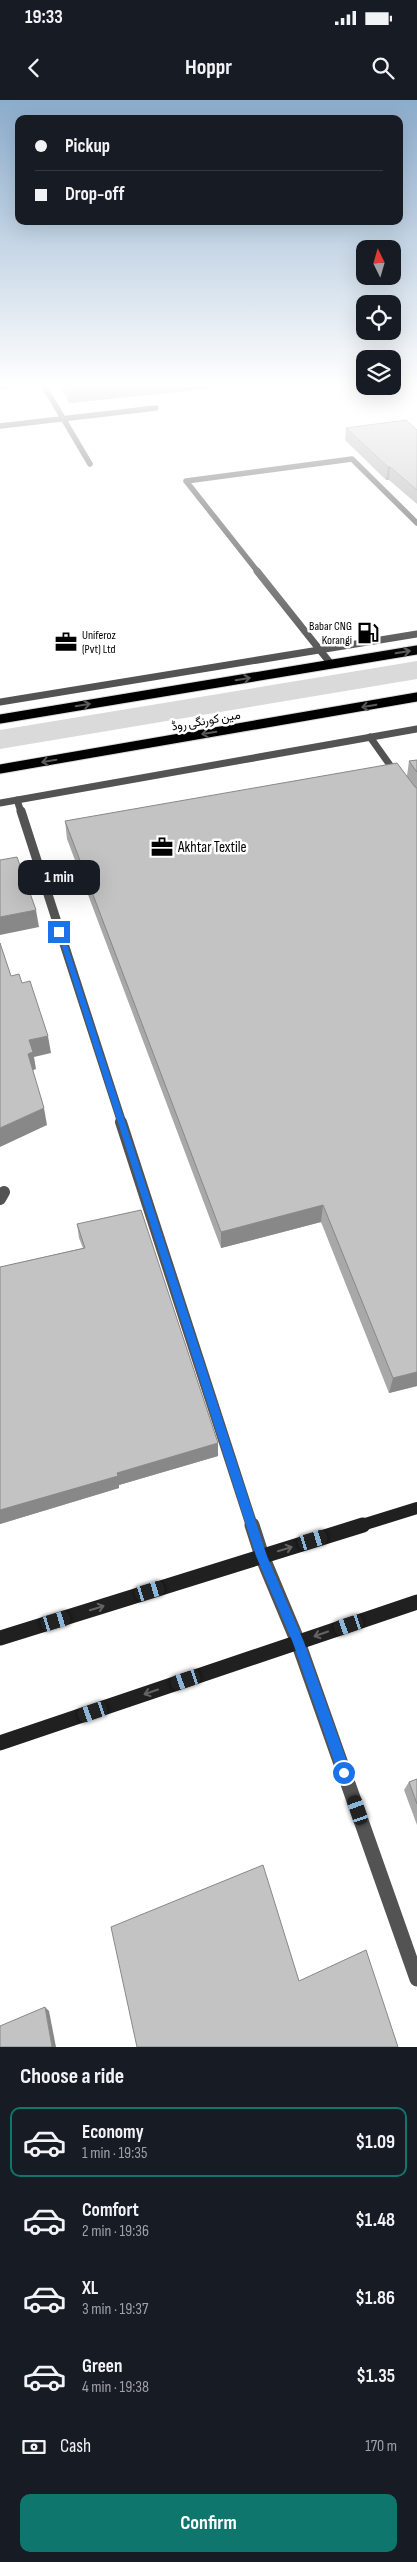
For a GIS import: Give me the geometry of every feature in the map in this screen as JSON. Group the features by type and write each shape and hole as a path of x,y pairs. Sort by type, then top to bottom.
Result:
{"main road":[{"path":"0,718 417,650"},
{"name":"مین کورنگی روڈ","path":"0,769 417,697"}],"street":[{"path":"212,477 186,480 331,664"},
{"path":"369,477 417,523"},
{"path":"0,702 417,634"},
{"path":"0,803 417,729"},
{"path":"370,737 405,785"},
{"path":"16,800 262,1556 298,1642 417,1979"},
{"path":"0,1638 417,1508"},
{"path":"0,1743 417,1602"}],"shaded area":[{"path":"417,661 417,679 0,749 0,730"}],"building":[{"path":"402,477 417,477 417,490"},
{"path":"417,760 417,772 409,761"},
{"path":"397,763 417,788 417,1372 393,1378 323,1205 221,1232 65,821"},
{"path":"17,857 36,910 0,917 0,860"},
{"path":"0,943 11,976 19,974 22,983 30,981 48,1036 29,1040 33,1052 28,1054 44,1108 0,1128"},
{"path":"141,1210 218,1443 117,1473 118,1476 0,1510 0,1267 85,1248 77,1224"},
{"path":"417,1779 417,1804 409,1782"},
{"path":"263,1865 299,1981 366,1950 398,2047 137,2047 111,1927"},
{"path":"45,2007 52,2047 0,2047 0,2026"}],"place":[{"name":"Babar CNG Korangi","path":"368,633"},
{"name":"Uniferoz (Pvt) Ltd","path":"66,642"},
{"name":"Akhtar Textile","path":"162,847"}],"route":[{"path":"59,932 262,1556 298,1642 344,1773"}]}
